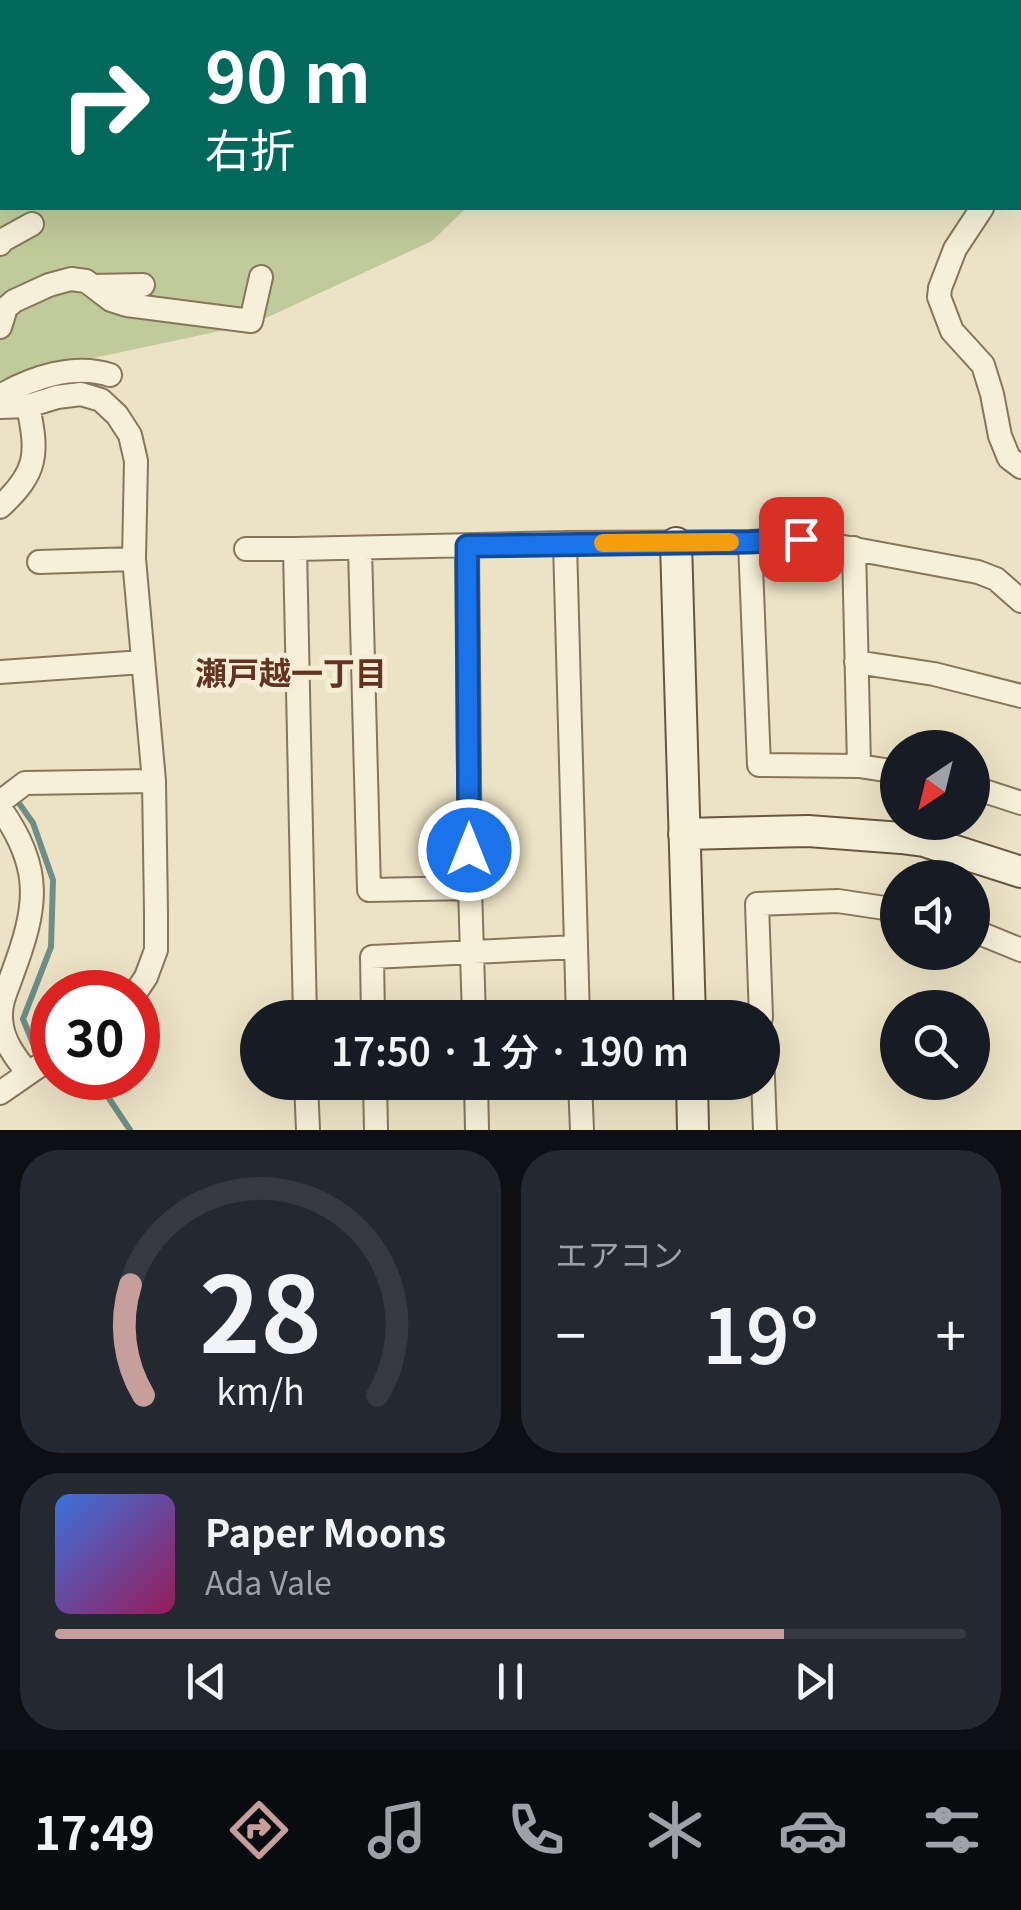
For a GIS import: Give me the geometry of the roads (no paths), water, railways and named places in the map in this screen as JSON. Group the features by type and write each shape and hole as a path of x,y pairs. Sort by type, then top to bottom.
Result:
{"street":[{"path":"981,210 955,250 939,297 952,332 983,365 1000,436 1009,458 1021,467"},
{"path":"0,244 32,224"},
{"path":"0,327 6,308 14,300 71,279 86,281 111,300 127,305 250,321 260,276"},
{"path":"93,286 143,285"},
{"path":"0,396 39,378 68,372 93,369 110,374"},
{"path":"0,408 81,394 101,400 130,435 136,461 134,558 154,781 156,950 149,970"},
{"path":"0,507 19,490 32,464 35,439 28,406"},
{"path":"246,549 801,539 978,572 996,578 1021,601"},
{"path":"750,542 759,765 880,769"},
{"path":"565,543 577,1000"},
{"path":"676,543 689,1000"},
{"path":"467,546 473,1000"},
{"path":"360,548 370,890 470,888"},
{"path":"854,548 859,766"},
{"path":"295,549 305,1000"},
{"path":"38,562 134,558"},
{"path":"0,672 143,662"},
{"path":"856,662 934,674 1021,696"},
{"path":"2,1088 28,1073 7,1043 1,1002 30,920 33,890 23,843 0,805 23,784 154,781"},
{"path":"990,793 1021,802"},
{"path":"684,834 808,831 902,838 924,841 1021,872"},
{"path":"761,1000 758,904 838,901 880,907"},
{"path":"990,937 1021,950"},
{"path":"373,1000 372,957 576,948"},
{"path":"307,1100 308,1130"},
{"path":"375,1100 376,1130"},
{"path":"477,1100 478,1130"},
{"path":"581,1100 582,1130"},
{"path":"692,1100 693,1130"},
{"path":"764,1100 765,1130"}],"waterway":[{"path":"16,799 33,823 53,880 51,947 42,970"},
{"path":"30,1001 23,1019 30,1036"},
{"path":"110,1100 130,1130"}],"district":[{"name":"瀬戸越一丁目","path":"291,674"}]}
